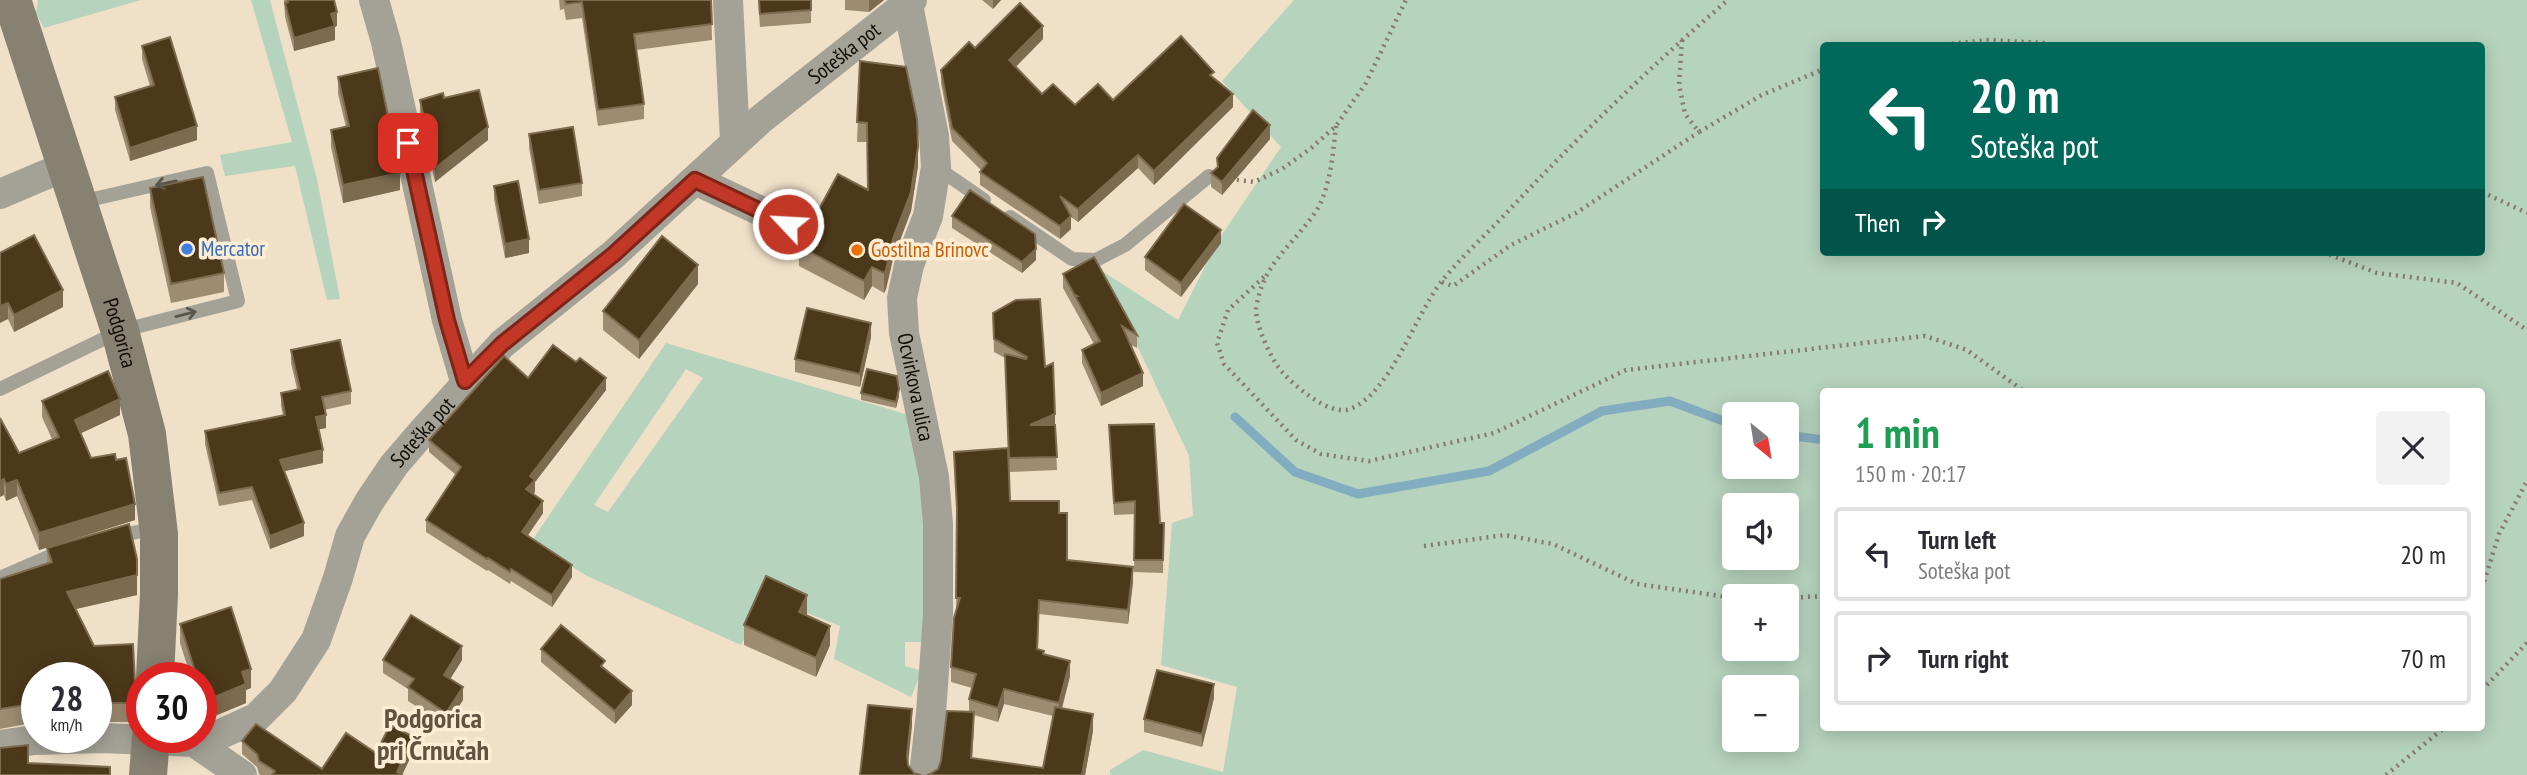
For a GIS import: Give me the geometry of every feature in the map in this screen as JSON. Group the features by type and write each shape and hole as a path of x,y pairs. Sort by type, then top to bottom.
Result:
{"main road":[{"name":"Podgorica","path":"12,0 120,331 148,433 159,528 156,662"}],"street":[{"path":"374,0 386,42 447,320 465,381"},
{"path":"728,0 735,141"},
{"name":"Soteška pot","path":"217,735 256,718 284,691 316,640 350,536 359,519 394,465 465,381 502,344 614,254 735,141 909,1"},
{"name":"Ocvirkova ulica","path":"909,1 934,135 936,167 928,216 909,265 902,299 902,314 934,477 938,524 937,615 924,775"},
{"path":"0,194 66,166"},
{"path":"695,180 788,224"},
{"path":"0,745 34,740 103,738 126,744"},
{"path":"210,753 242,775"}],"lane":[{"path":"936,167 1072,259 1096,260 1125,245 1209,176"},
{"path":"0,389 120,331 238,301 207,173 79,202"},
{"path":"96,541 159,528"},
{"path":"0,578 71,548"}],"path":[{"path":"1209,176 1254,182 1282,169 1336,126 1366,83 1406,0"},
{"path":"1264,277 1255,310 1263,338 1281,372 1313,400 1332,408 1347,410 1367,400 1392,367 1419,316 1442,282 1545,172 1682,39 1728,0"},
{"path":"1682,39 1679,85 1685,114 1699,132"},
{"path":"1969,42 2026,42"},
{"path":"1442,282 1453,286 1511,245 1576,213 1699,132 1762,95 1820,71"},
{"path":"1336,126 1331,170 1318,207 1264,277 1228,310 1217,343 1224,364 1296,440 1321,454 1369,461 1494,433 1626,370 1925,336 1967,350 2019,388"},
{"path":"2485,193 2527,213"},
{"path":"2333,256 2377,273 2457,284 2527,330"},
{"path":"2485,578 2500,534 2527,481"},
{"path":"1424,546 1505,535 1553,544 1637,584 1722,596"},
{"path":"1799,597 1820,596"},
{"path":"2485,687 2527,643"},
{"path":"2386,775 2440,731"}],"green space":[{"path":"38,0 141,0 44,28 36,13"},
{"path":"251,0 270,0 317,179 340,299 327,300 295,166 225,176 220,155 292,142"},
{"path":"1294,0 2527,0 2527,775 1110,775 1110,770 1143,750 1223,772 1237,687 1161,665 1172,523 1193,516 1189,456 1102,271 1178,320 1219,239 1281,147 1222,81"},
{"path":"666,343 909,415 927,504 925,642 905,642 905,666 922,671 911,697 834,659 840,626 766,597 741,645 587,576 531,542","holes":["686,369 703,378 608,512 594,505"]}],"building":[{"path":"288,0 334,0 337,12 331,14 335,26 294,38 285,3"},
{"path":"565,0 711,0 712,24 634,34 644,104 598,110 582,2 566,4"},
{"path":"759,0 811,0 811,10 760,14"},
{"path":"1020,3 1043,26 1009,60 1042,94 1053,84 1075,105 1098,84 1113,100 1181,36 1214,72 1210,75 1233,94 1154,171 1138,155 1078,209 1060,196 1071,216 1060,226 980,172 987,163 952,128 941,70 969,42 975,48"},
{"path":"170,37 197,126 130,148 115,97 154,85 142,46"},
{"path":"860,61 906,67 917,119 918,147 911,192 893,239 886,270 884,273 872,267 864,281 799,246 838,174 868,190 867,123 857,122"},
{"path":"378,68 400,173 343,185 331,130 349,126 338,77"},
{"path":"479,90 488,127 435,168 420,100 443,93 444,98"},
{"path":"1253,110 1270,125 1222,182 1211,173 1218,167 1217,158"},
{"path":"573,127 582,183 539,190 529,134"},
{"name":"Mercator","path":"203,177 224,273 171,284 150,188"},
{"path":"518,181 529,239 505,244 494,186"},
{"path":"970,190 1035,234 1036,249 1022,262 952,216"},
{"path":"1184,204 1221,230 1181,283 1145,257"},
{"path":"34,235 63,290 14,315 8,303 0,306 0,253"},
{"path":"662,236 698,265 639,340 603,311"},
{"path":"1094,257 1137,335 1122,326 1143,373 1101,393 1082,350 1100,341 1063,274"},
{"path":"1040,299 1045,367 1053,363 1055,414 1030,425 1055,425 1057,457 1009,458 1005,354 1026,359 1027,357 994,339 993,313 1016,300"},
{"path":"807,308 871,323 860,374 795,359"},
{"path":"340,340 351,391 322,397 326,415 316,417 323,450 280,460 304,523 270,536 252,487 219,493 205,431 285,415 281,393 300,389 291,350"},
{"path":"553,345 576,362 580,358 606,378 530,476 535,480 526,489 543,501 522,532 572,565 552,595 511,569 510,572 487,559 426,520 461,467 429,440 504,356 528,378"},
{"path":"867,369 897,376 899,389 896,402 861,393"},
{"path":"108,371 120,399 75,420 91,458 115,454 116,460 126,458 135,504 39,533 17,480 6,484 4,479 0,481 0,418 19,453 59,437 42,401"},
{"path":"1154,424 1160,523 1164,523 1163,560 1134,560 1135,501 1114,503 1109,425"},
{"path":"1008,448 1010,501 1059,501 1059,513 1067,513 1067,560 1133,567 1128,610 1039,600 1037,649 1044,651 1043,654 1070,661 1059,703 1004,689 998,708 969,699 976,674 951,667 954,618 960,598 956,598 957,509 954,452"},
{"path":"129,524 137,559 137,575 67,592 94,646 133,644 134,662 126,662 126,703 112,703 112,662 21,662 21,706 0,709 0,579 52,562 47,548"},
{"path":"766,576 807,595 799,612 830,626 816,658 744,625"},
{"path":"231,607 251,669 242,672 246,684 217,696 217,662 192,662 180,624"},
{"path":"411,615 462,646 444,675 463,687 446,713 408,687 414,679 383,660"},
{"path":"561,625 605,661 601,666 632,691 615,711 541,649"},
{"path":"1157,670 1214,684 1202,734 1144,719"},
{"path":"868,705 912,709 908,765 914,773 921,775 860,775"},
{"path":"1055,707 1093,714 1082,775 927,775 938,769 941,761 947,711 974,712 971,758 1043,768"},
{"path":"256,724 322,769 346,733 376,753 390,725 414,737 397,772 402,775 272,775 275,771 259,761 257,754 242,741"},
{"path":"21,746 21,753 28,753 28,763 110,767 110,775 0,775 0,748"}],"waterway":[{"path":"1235,417 1295,472 1358,494 1489,471 1602,411 1670,401 1722,420"},
{"path":"1799,437 1820,439"}],"place":[{"name":"Mercator","path":"187,249"},
{"name":"Gostilna Brinovc","path":"857,250"}],"district":[{"name":"Podgorica pri Črnučah","path":"433,734"}],"route":[{"path":"408,143 447,320 465,381 502,344 614,254 695,180 788,224"}]}
